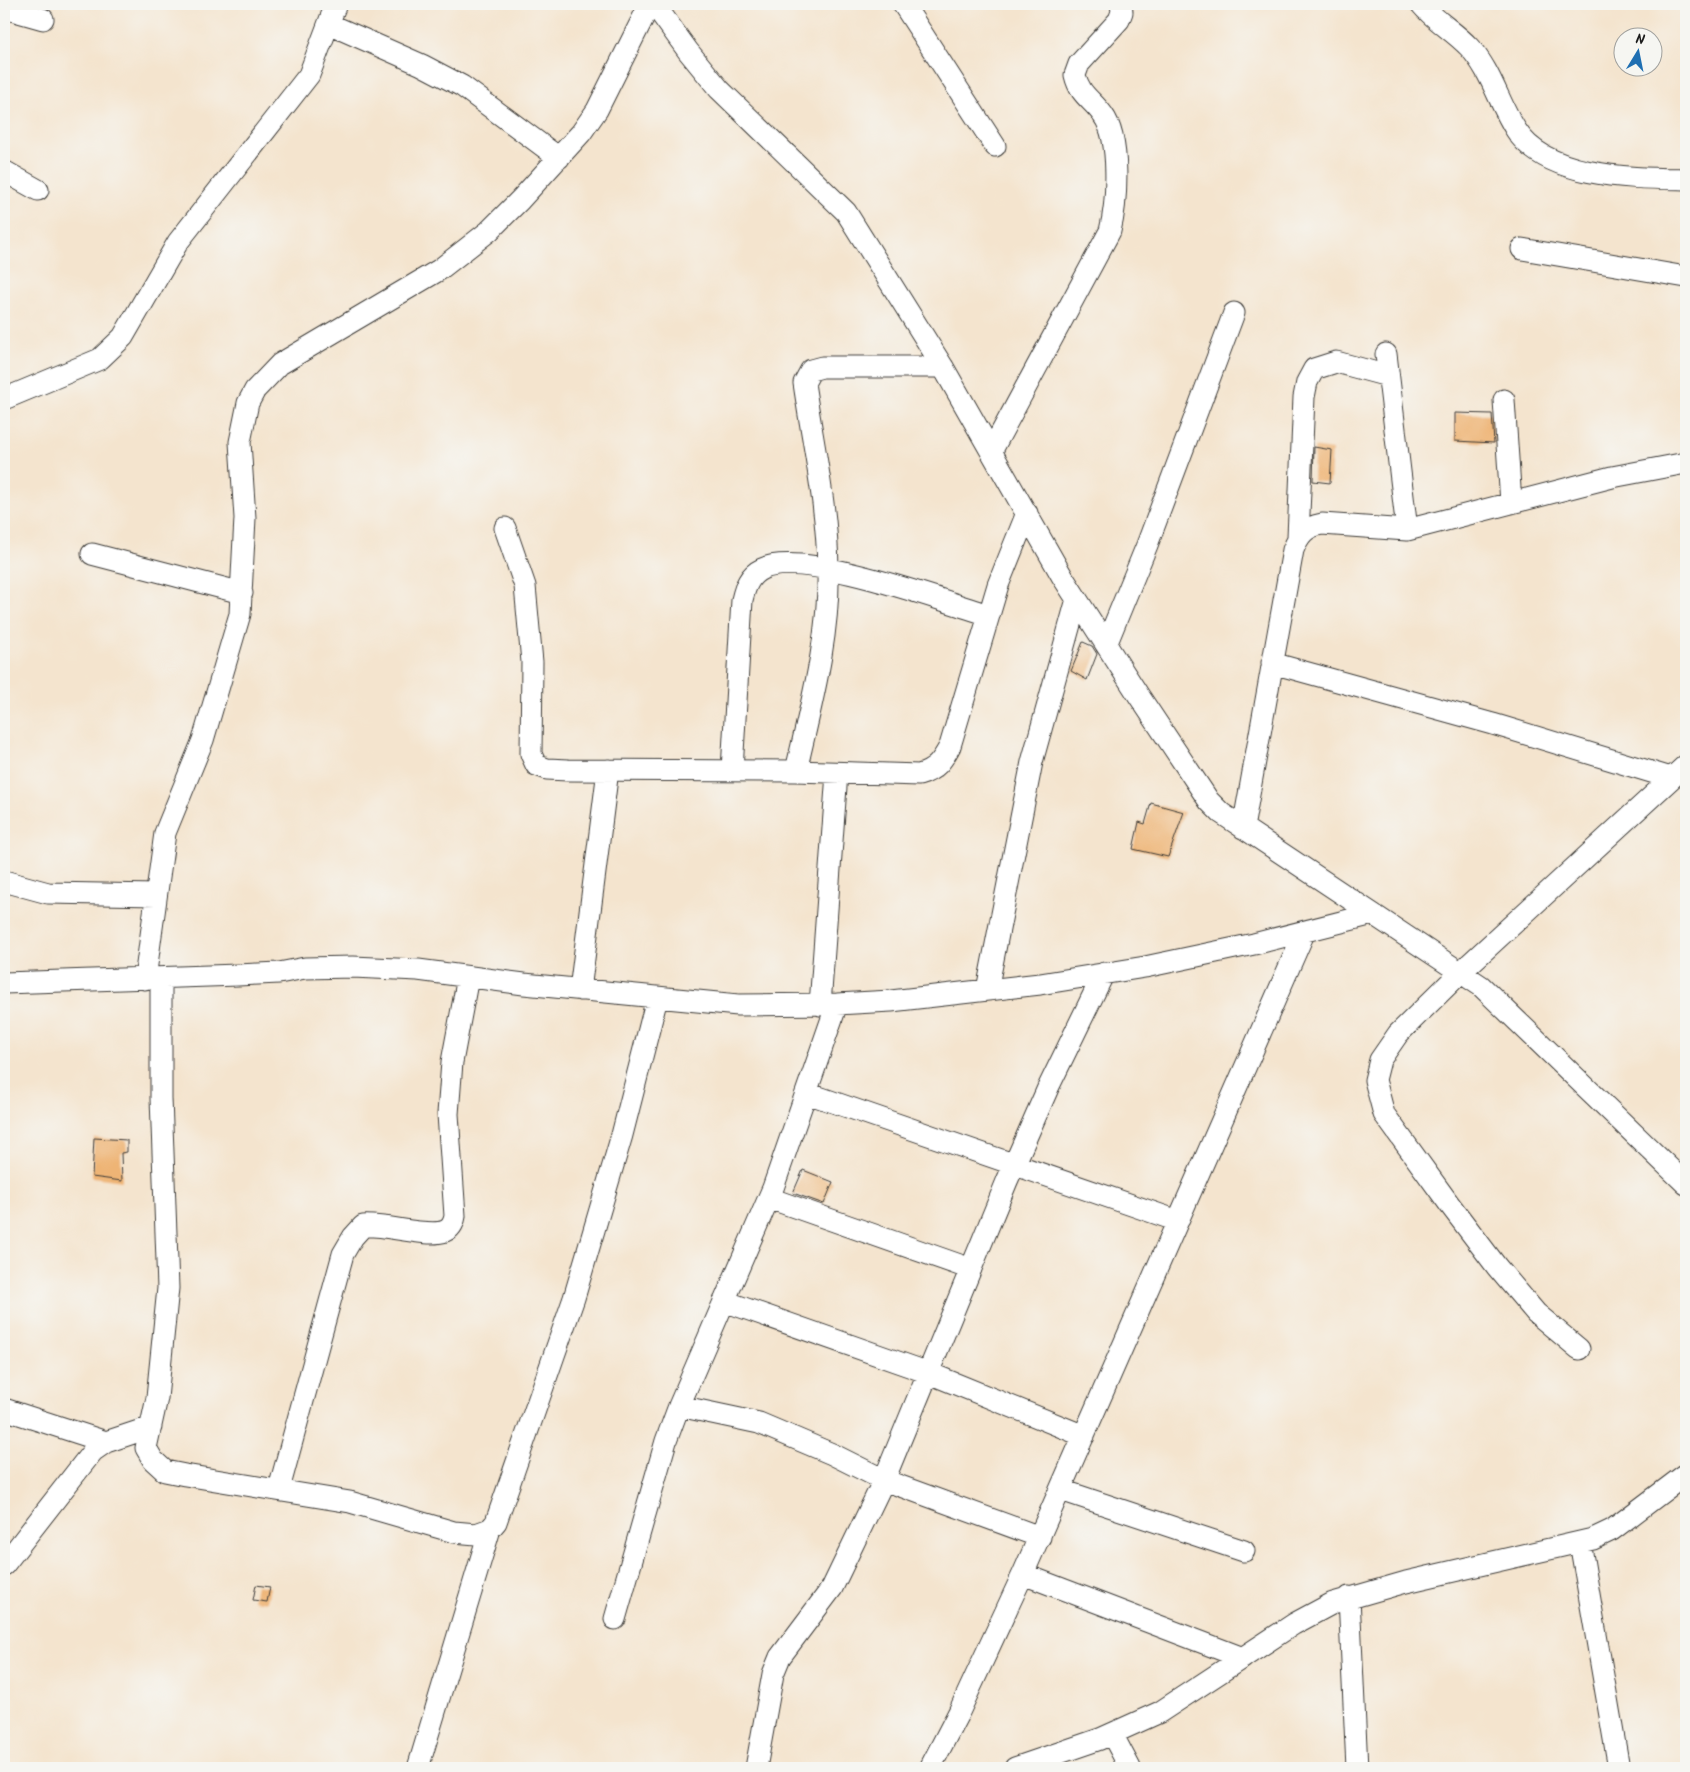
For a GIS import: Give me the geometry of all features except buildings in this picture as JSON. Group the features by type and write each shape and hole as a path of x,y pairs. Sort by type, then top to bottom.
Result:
{"street":[{"path":"4,399 87,365 100,358 123,337 178,242 308,75 336,4"},
{"path":"490,1529 476,1534 454,1532 350,1502 164,1471 153,1460 146,1448 164,1343 168,1288 161,1098 153,978 156,895 165,833 171,813 203,740 236,632 242,592 245,518 240,442 243,420 255,390 280,364 404,292 459,255 508,213 581,133 598,110 650,4"},
{"path":"654,4 688,52 719,89 846,212 944,367 1077,599 1199,788 1221,813 1462,971 1503,1004 1686,1184"},
{"path":"903,4 995,146"},
{"path":"992,450 1110,231 1114,218 1115,168 1112,132 1104,115 1084,96 1075,75 1079,64 1119,20 1122,12 1121,4"},
{"path":"1421,4 1435,19 1469,47 1482,66 1516,132 1534,150 1561,163 1610,176 1686,179"},
{"path":"4,8 43,18"},
{"path":"329,24 422,65 462,86 559,158"},
{"path":"4,171 38,190"},
{"path":"1522,249 1686,276"},
{"path":"1106,645 1234,313"},
{"path":"1386,354 1407,530"},
{"path":"1243,828 1292,550 1298,537 1306,382 1314,369 1336,362 1388,376"},
{"path":"796,771 822,643 827,606 828,567 823,499 804,383 811,370 822,367 944,367"},
{"path":"1504,400 1511,503"},
{"path":"1298,537 1311,526 1322,524 1407,530 1612,477 1686,464"},
{"path":"505,528 525,586 532,662 531,754 536,765 547,769 796,771 919,776 930,772 942,762 950,746 988,615 1013,543 1027,513"},
{"path":"92,554 242,592"},
{"path":"732,770 742,600 744,589 750,578 767,567 787,564 828,567 988,615"},
{"path":"987,990 1032,762 1077,599"},
{"path":"1272,663 1493,724 1679,772"},
{"path":"580,990 608,770"},
{"path":"1579,1349 1536,1313 1497,1267 1396,1133 1384,1114 1375,1080 1385,1051 1398,1034 1462,971 1679,772"},
{"path":"616,1619 666,1441 679,1406 769,1198 807,1093 829,1005 837,773"},
{"path":"4,882 48,893 156,895"},
{"path":"4,983 279,973 332,966 418,970 580,990 738,1005 829,1005 891,1001 987,990 1104,973 1245,946 1373,914"},
{"path":"930,1768 959,1712 1024,1574 1305,931"},
{"path":"756,1768 773,1674 780,1657 832,1588 884,1480 1014,1165 1048,1088 1104,973"},
{"path":"279,1489 343,1254 353,1237 363,1226 376,1225 433,1233 446,1231 453,1225 455,1216 448,1114 452,1062 468,977"},
{"path":"418,1768 490,1529 496,1522 574,1298 622,1135 657,998"},
{"path":"807,1093 1178,1221"},
{"path":"769,1198 971,1269"},
{"path":"724,1301 929,1372 1084,1436"},
{"path":"679,1406 759,1423 832,1454 884,1480 1040,1536"},
{"path":"4,1409 106,1442"},
{"path":"4,1565 82,1463 106,1442 151,1427"},
{"path":"1015,1768 1112,1734 1160,1712 1294,1624 1348,1597 1580,1542 1612,1530 1686,1474"},
{"path":"1061,1490 1244,1551"},
{"path":"1580,1542 1620,1768"},
{"path":"1024,1574 1243,1658"},
{"path":"1348,1597 1356,1768"},
{"path":"1112,1734 1130,1768"}]}
